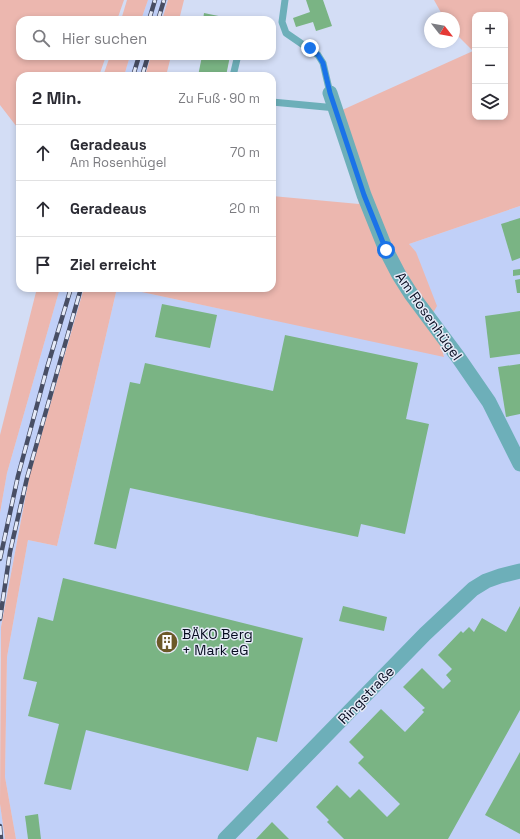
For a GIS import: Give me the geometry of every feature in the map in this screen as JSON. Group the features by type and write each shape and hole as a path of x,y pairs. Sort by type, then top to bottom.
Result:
{"street":[{"name":"Am Rosenhügel","path":"330,93 364,195 386,250 411,294 458,357 488,402 520,464"},
{"name":"Ringstraße","path":"225,839 425,634 473,590 486,581 520,571"}],"lane":[{"path":"285,0 282,22 286,34 318,55 323,63 330,93"},
{"path":"235,72 237,60"},
{"path":"276,102 336,108"}],"shaded area":[{"path":"0,0 124,0 118,16 16,16 16,60 105,60 100,72 16,72 16,126 0,105"},
{"path":"127,0 148,0 142,16 122,16"},
{"path":"148,0 168,0 163,16 142,16"},
{"path":"168,0 184,0 180,16 163,16"},
{"path":"434,0 520,0 520,206 409,244 416,252 437,306 433,313 444,357 142,292 276,292 276,196 359,204 340,111 472,51 472,120 508,120 508,12 472,12 472,50 460,38 460,12 441,12"},
{"path":"109,60 129,60 125,72 104,72"},
{"path":"129,60 150,60 146,72 125,72"},
{"path":"150,60 170,60 167,72 146,72"},
{"path":"520,206 520,839 16,839 5,777 7,657 28,540 57,546 116,292 142,292 444,356 433,313 409,244"},
{"path":"36,292 59,292 7,473 0,513 0,435"},
{"path":"59,292 83,292 29,478 1,627 0,659 0,513 7,473"},
{"path":"83,292 116,292 57,546 28,540 7,657 5,777 16,839 5,839 0,804 1,627 29,478"},
{"path":"0,804 5,839 0,839"}],"building":[{"path":"306,0 323,0 332,26 316,31 313,22 296,27 293,18 310,12"},
{"path":"204,13 218,16 204,16"},
{"path":"201,60 229,60 227,72 199,72"},
{"path":"520,218 520,258 512,261 501,224"},
{"path":"520,269 520,275 513,276 513,270"},
{"path":"520,279 520,293 517,293 515,280"},
{"path":"162,304 217,315 210,348 155,337"},
{"path":"520,311 520,354 490,358 485,316"},
{"path":"285,335 418,363 406,419 429,424 405,534 361,524 358,537 130,488 116,549 94,544 130,382 140,384 145,363 273,391"},
{"path":"520,364 520,414 506,417 498,367"},
{"path":"63,578 303,638 277,742 257,737 248,771 86,730 71,790 44,784 59,724 28,716 37,682 23,679 38,617 53,621"},
{"path":"343,606 387,617 384,631 339,621"},
{"path":"520,606 520,710 448,839 344,839 327,822 329,820 316,807 337,785 350,798 359,789 387,817 400,804 358,763 364,757 349,742 381,709 405,732 424,712 422,710 425,708 403,687 422,668 443,689 451,681 446,675 452,669 438,655 461,631 463,633 469,627 474,632 482,618 506,632"},
{"path":"520,752 520,834 485,815"},
{"path":"38,814 41,839 28,839 25,816"},
{"path":"272,822 289,839 256,839"}],"railway":[{"path":"150,16 155,0"},
{"path":"159,16 164,0"},
{"path":"134,72 138,60"},
{"path":"143,72 147,60"},
{"path":"0,559 18,476 47,368 70,292"},
{"path":"0,619 10,552 27,478 80,292"},
{"path":"0,826 1,839"}],"place":[{"name":"BÄKO Berg + Mark eG","path":"167,642"}],"route":[{"path":"310,48 318,55 323,63 330,93 364,195 386,250"}]}
